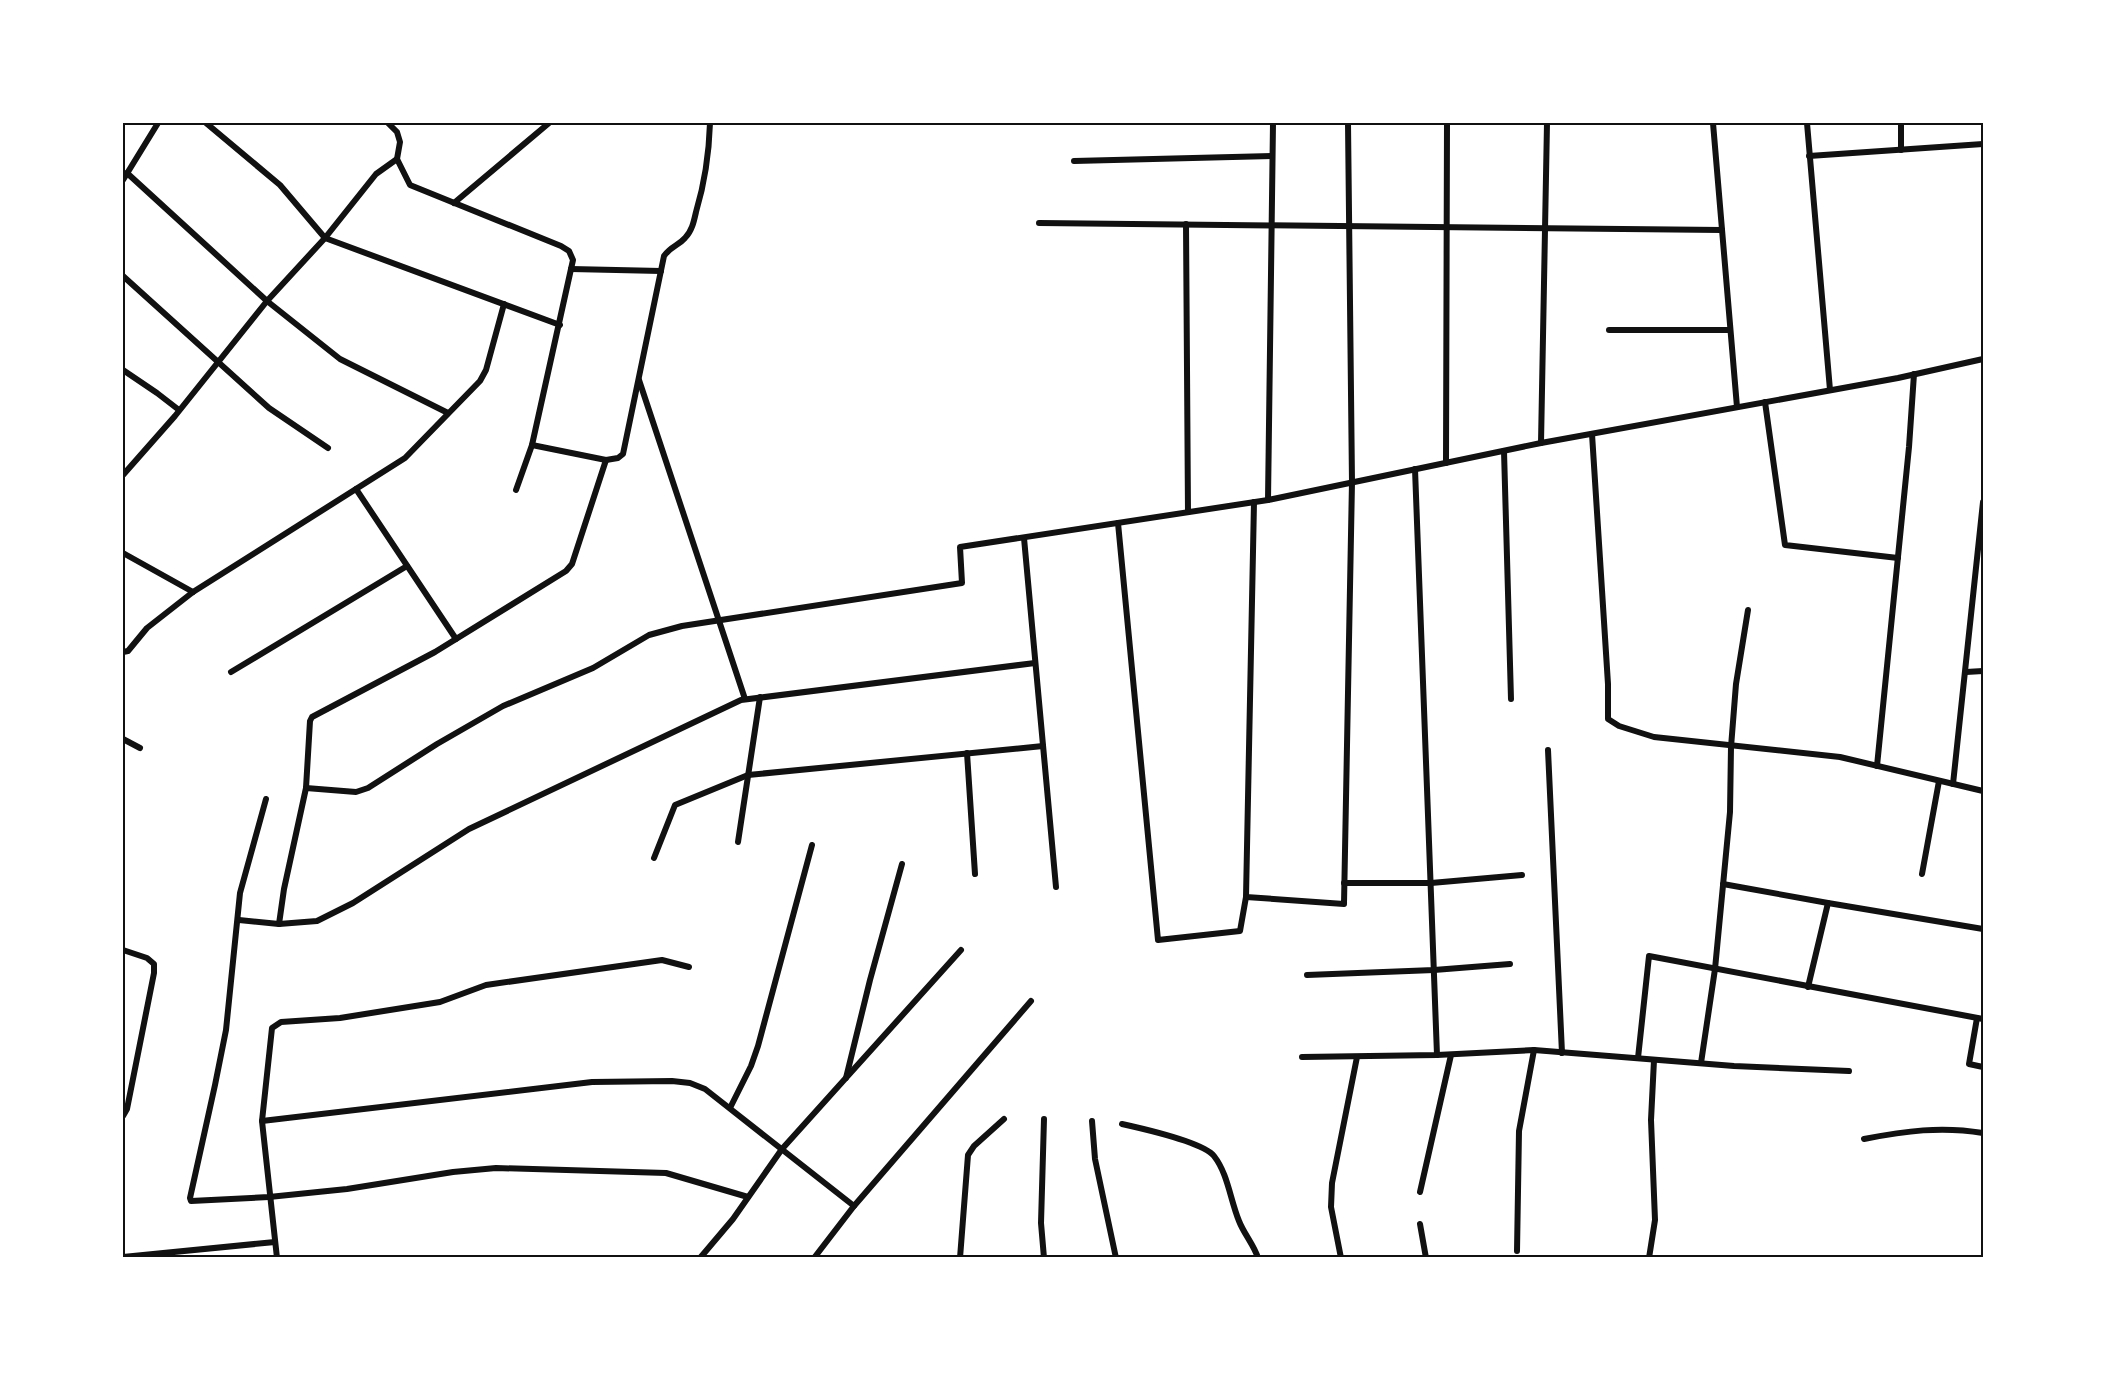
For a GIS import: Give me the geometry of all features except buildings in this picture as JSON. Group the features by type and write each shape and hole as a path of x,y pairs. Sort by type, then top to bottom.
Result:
{"street":[{"path":"123,180 158,123"},
{"path":"206,123 280,185 325,238 560,325"},
{"path":"388,123 397,132 400,142 397,159 410,185 561,246 569,251 573,260 532,445 516,490"},
{"path":"454,203 549,123"},
{"path":"532,445 606,460 618,458 623,454 664,256 669,248 685,239 691,229 704,185 710,123"},
{"path":"1268,500 1273,123"},
{"path":"1246,897 1344,904 1352,482 1348,123"},
{"path":"1446,463 1448,123"},
{"path":"1541,443 1546,123"},
{"path":"1713,123 1737,407"},
{"path":"1807,123 1830,390"},
{"path":"1901,123 1901,150"},
{"path":"1809,156 1983,144"},
{"path":"1074,160 1272,156"},
{"path":"123,475 267,301 325,238 376,174 397,159"},
{"path":"127,173 267,301 339,359 448,413"},
{"path":"1039,223 1722,230"},
{"path":"1186,224 1188,512"},
{"path":"571,269 661,271"},
{"path":"123,276 269,408 328,448"},
{"path":"123,652 128,651 147,628 193,592 405,458 480,381 486,370 504,304"},
{"path":"1609,330 1730,330"},
{"path":"306,788 356,792 368,788 503,706 593,668 649,635 682,626 720,622 962,583 960,548 1268,500 1541,443 1914,374 1983,358"},
{"path":"123,370 179,410"},
{"path":"1877,766 1909,447 1914,374"},
{"path":"639,379 745,699"},
{"path":"1766,402 1785,545 1898,558"},
{"path":"1592,434 1608,684 1608,719 1619,726 1654,737 1731,747 1767,748 1820,754 1983,791"},
{"path":"1504,451 1511,699"},
{"path":"279,924 284,889 306,788 312,717 456,639 566,571 573,564 606,460"},
{"path":"1415,469 1437,1055"},
{"path":"356,489 456,639"},
{"path":"1119,523 1158,940 1240,931 1246,897 1254,502"},
{"path":"1953,784 1983,502"},
{"path":"1024,538 1056,887"},
{"path":"123,553 193,592"},
{"path":"231,672 407,566"},
{"path":"1701,1063 1715,969 1730,812 1731,747 1736,684 1748,610"},
{"path":"238,920 279,924 317,921 353,903 469,829 745,699 1035,663"},
{"path":"1966,672 1983,671"},
{"path":"738,842 760,697"},
{"path":"123,739 140,748"},
{"path":"654,858 675,805 748,775 1043,746"},
{"path":"1548,750 1562,1053"},
{"path":"967,753 975,874"},
{"path":"1922,874 1939,781"},
{"path":"266,798 240,893 226,1030 190,1198 195,1202 269,1197 347,1189 453,1172 496,1168 666,1173 748,1197"},
{"path":"730,1108 751,1066 758,1046 812,845"},
{"path":"846,1078 902,864"},
{"path":"1344,883 1431,883 1522,875"},
{"path":"1723,884 1983,929"},
{"path":"1808,987 1828,903"},
{"path":"123,950 147,958 154,964 128,1109 123,1116"},
{"path":"700,1258 782,1149 961,950"},
{"path":"1638,1058 1649,956 1980,1018 1969,1064 1983,1067"},
{"path":"277,1258 262,1121 272,1028 281,1022 339,1018 440,1002 486,985 662,960 689,967"},
{"path":"1307,975 1434,970 1510,964"},
{"path":"814,1258 854,1206 1031,1001"},
{"path":"1517,1251 1519,1131 1534,1050"},
{"path":"1302,1057 1450,1055 1534,1050 1654,1060 1849,1071"},
{"path":"1419,1192 1450,1055"},
{"path":"1341,1258 1331,1207 1332,1183 1356,1057"},
{"path":"1649,1258 1655,1220 1651,1120 1654,1060"},
{"path":"262,1121 592,1082 672,1081 690,1083 705,1089 854,1206"},
{"path":"960,1258 968,1155 974,1146 1004,1119"},
{"path":"1044,1119 1041,1223 1044,1258"},
{"path":"1092,1121 1095,1159 1116,1258"},
{"path":"1122,1124 1155,1131 1213,1154 1223,1171 1239,1223 1258,1258"},
{"path":"1864,1139 1906,1131 1962,1129 1983,1133"},
{"path":"1420,1224 1426,1258"},
{"path":"123,1257 275,1242"}]}
